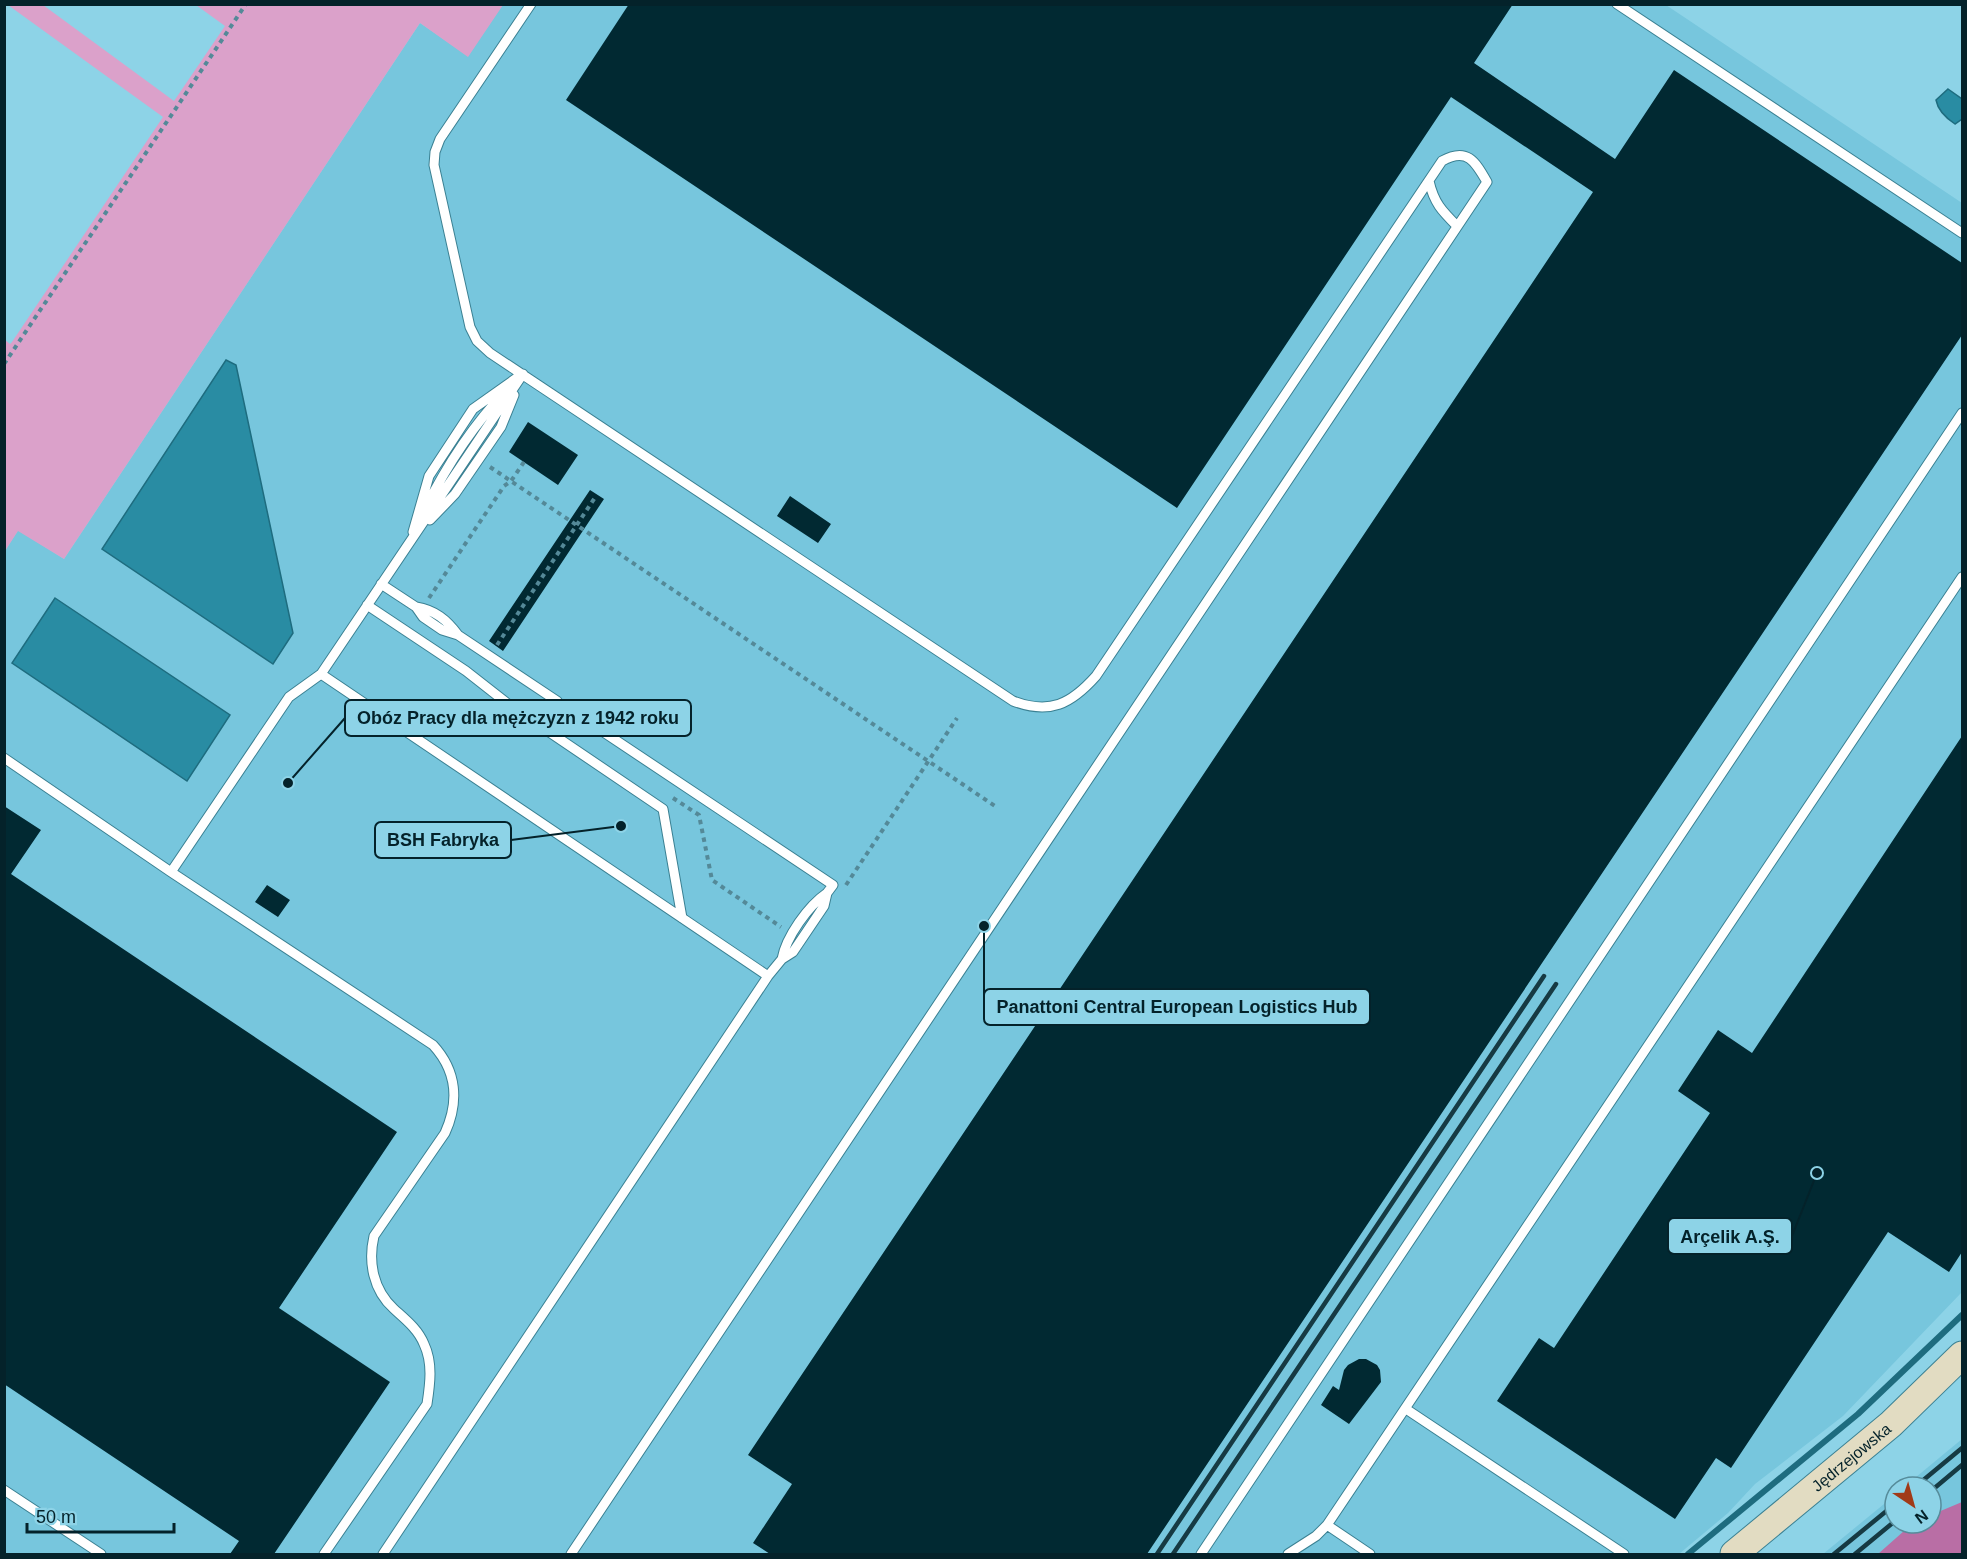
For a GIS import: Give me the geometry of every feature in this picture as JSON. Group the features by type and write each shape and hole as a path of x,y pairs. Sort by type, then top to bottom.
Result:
{"street":[{"name":"Jędrzejowska","path":"1734,1554 1891,1424 1962,1355"}],"lane":[{"path":"531,4 440,139 435,152 434,165 470,327 477,341 490,353 1013,701 1029,707 1048,708 1064,703 1083,691 1096,676 1442,161 1453,155 1465,156 1474,160 1487,182 571,1554"},
{"path":"1617,4 1962,233"},
{"path":"1429,181 1433,198 1457,226"},
{"path":"410,541 455,494 501,427 523,374"},
{"path":"171,873 289,697 321,674 523,374"},
{"path":"410,541 429,476 473,409 523,374"},
{"path":"1201,1554 1962,413"},
{"path":"1288,1554 1316,1536 1327,1525 1962,577"},
{"path":"381,584 416,607 429,609 448,622 458,634 557,701 563,711 585,726 596,727 833,885 827,894 824,906 793,952 782,959 768,976 383,1554"},
{"path":"367,605 466,671 508,704 663,809 682,918"},
{"path":"321,674 768,976"},
{"path":"4,758 171,873 433,1045 442,1055 453,1083 455,1102 452,1119 445,1133 374,1236 371,1251 371,1267 381,1293 417,1332 425,1345 430,1364 431,1381 427,1404 324,1554"},
{"path":"1406,1409 1624,1554"},
{"path":"4,1490 101,1554"},
{"path":"1327,1525 1371,1554"}],"path":[{"path":"4,364 246,4"},
{"path":"479,459 995,806"},
{"path":"490,656 596,496"}],"shaded area":[{"path":"503,4 1666,5 1962,203 1962,1292 1843,1416 1755,1484 1728,1513 1679,1554 5,1554 5,551 18,530 64,559 420,23 468,56"},
{"path":"8,5 43,5 174,101 225,26 196,5 503,5 468,57 420,23 64,559 18,531 5,551 5,340 10,344 12,342 163,117"},
{"path":"1948,89 1962,99 1962,119 1955,124 1943,114 1936,100"},
{"path":"226,360 236,365 293,633 273,664 102,549"},
{"path":"55,598 230,715 187,781 12,663"},
{"path":"1962,1439 1962,1554 1823,1554 1883,1505 1883,1535 1943,1535 1943,1475 1918,1475"},
{"path":"1962,1502 1962,1554 1878,1554 1899,1535 1943,1535 1943,1510"}],"building":[{"path":"629,4 1513,4 1474,63 1615,159 1674,70 1962,263 1962,335 1147,1554 770,1554 753,1543 792,1484 748,1455 1593,192 1451,97 1177,508 566,100"},
{"path":"528,422 578,455 558,485 509,452"},
{"path":"590,490 604,499 503,651 489,641"},
{"path":"790,496 831,524 818,543 777,516"},
{"path":"1962,736 1962,1252 1949,1272 1888,1232 1731,1468 1716,1458 1675,1519 1497,1401 1539,1338 1554,1348 1710,1113 1678,1091 1718,1030 1752,1053"},
{"path":"4,806 41,830 11,874 397,1132 279,1308 390,1382 274,1554 230,1554 239,1541 4,1384"},
{"path":"267,885 290,900 278,917 255,902"},
{"path":"1359,1359 1366,1359 1377,1365 1381,1382 1349,1424 1321,1405 1333,1386 1339,1390 1344,1370 1348,1365"}],"waterway":[{"path":"1688,1554 1858,1414 1962,1315"}],"railway":[{"path":"1157,1554 1544,976"},
{"path":"1173,1554 1556,984"},
{"path":"1929,1475 1962,1448"},
{"path":"1943,1481 1962,1465"},
{"path":"1834,1554 1883,1514"},
{"path":"1855,1554 1883,1531"}],"place":[{"name":"Obóz Pracy dla mężczyzn z 1942 roku","path":"288,783"},
{"name":"BSH Fabryka","path":"621,826"},
{"name":"Panattoni Central European Logistics Hub","path":"984,926"},
{"name":"Arçelik A.Ş.","path":"1817,1173"}]}
